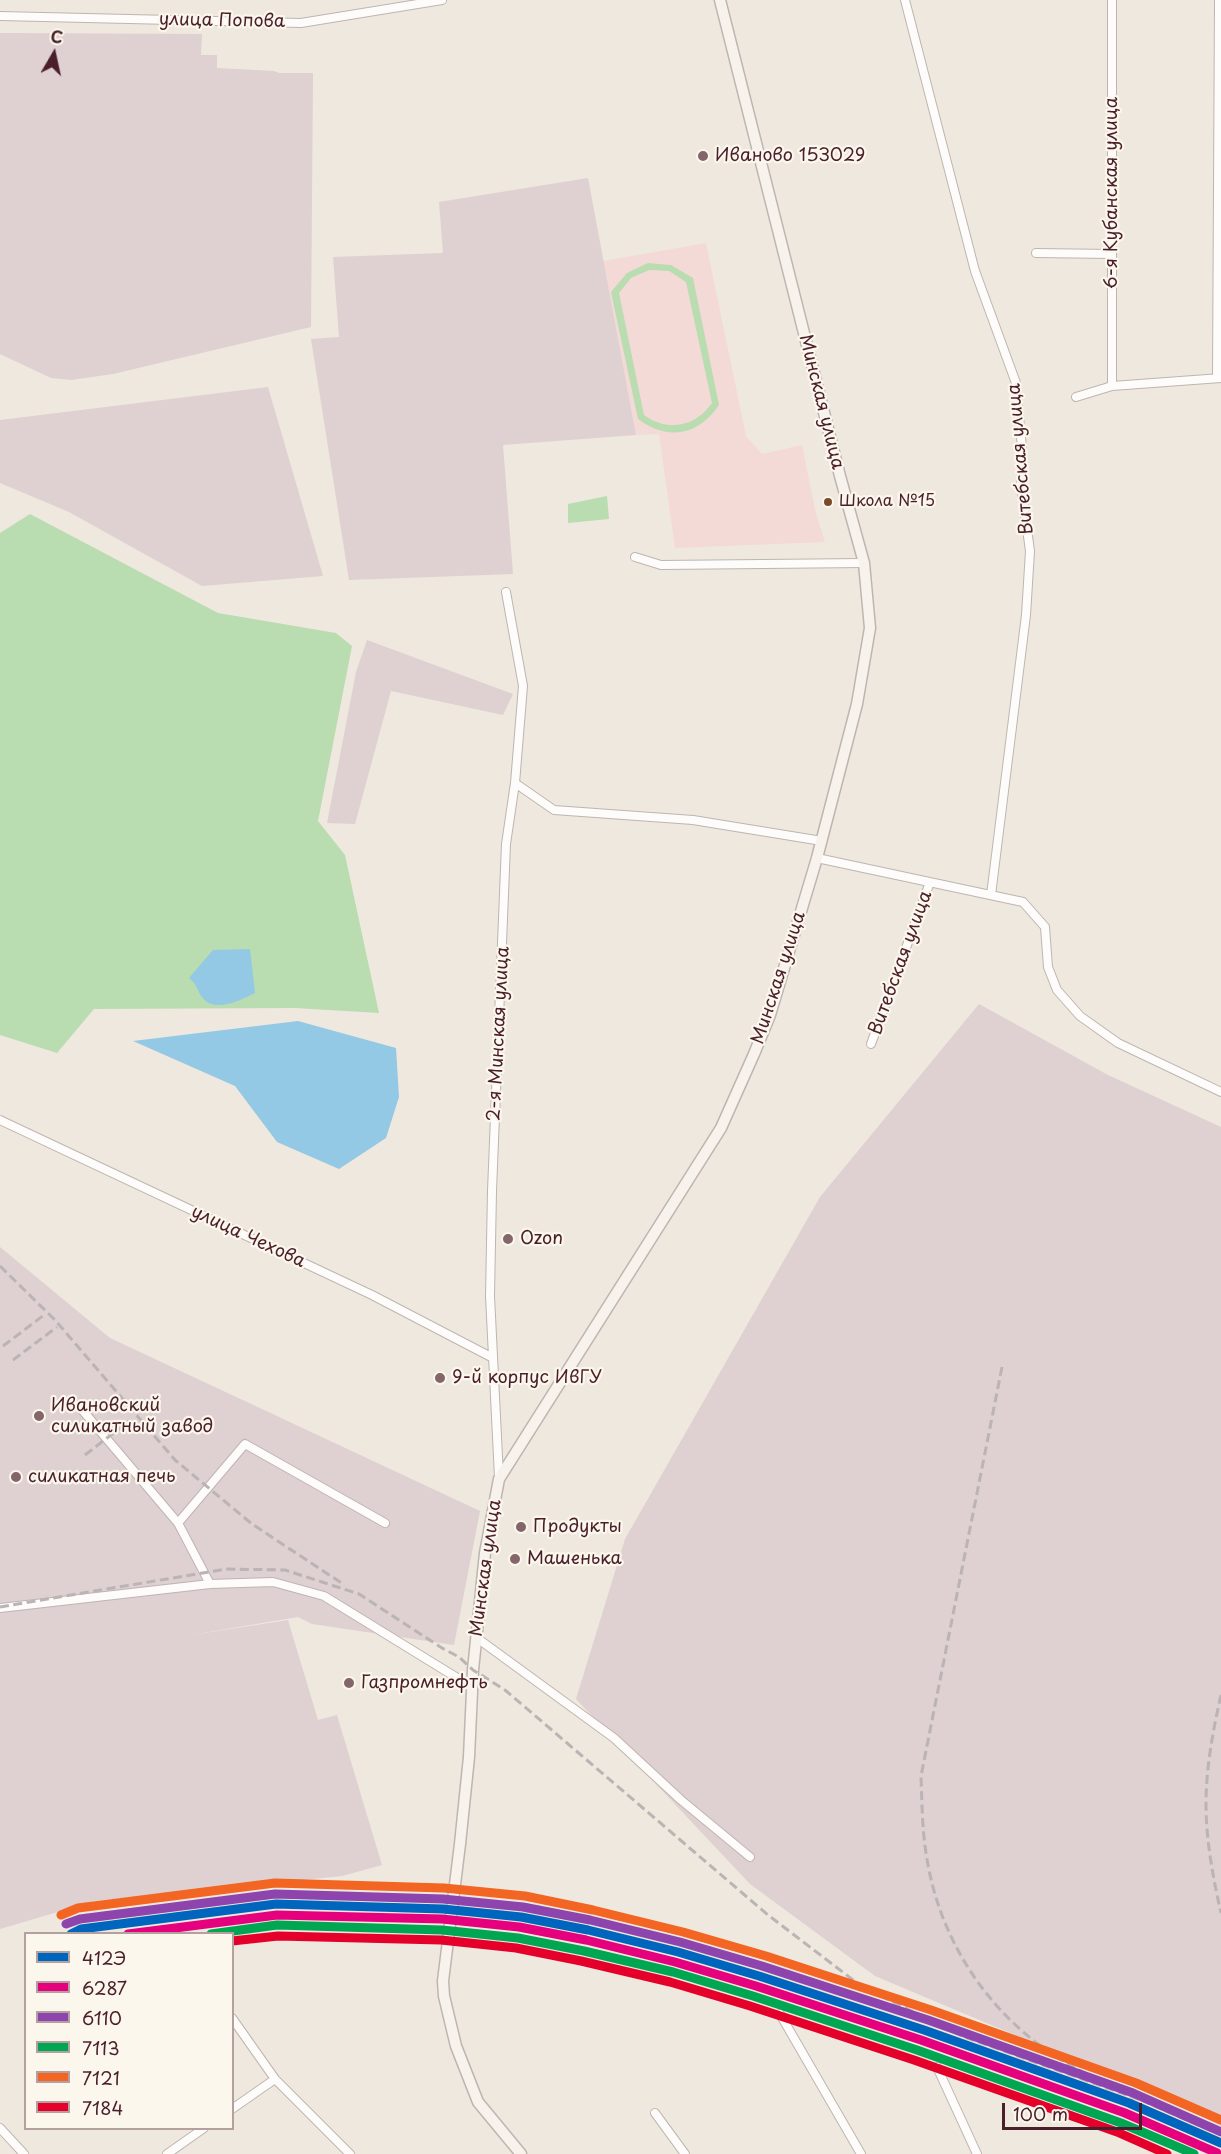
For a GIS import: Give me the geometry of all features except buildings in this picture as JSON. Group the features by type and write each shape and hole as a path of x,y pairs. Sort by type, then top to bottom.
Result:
{"main road":[{"name":"Минская улица","path":"521,2154 478,2102 456,2046 444,1996 443,1981 469,1757 472,1687 487,1536 499,1479 721,1128 770,1015 817,858 858,704 870,628 864,563 837,466 720,0"}],"street":[{"name":"улица Попова","path":"0,16 301,23 442,0"},
{"name":"Витебская улица","path":"905,0 975,271 1016,383 1022,448 1021,484 1030,551 1026,615 991,895"},
{"name":"6-я Кубанская улица","path":"1112,0 1112,386"},
{"path":"1076,397 1112,386 1219,378 1219,0"},
{"path":"1036,253 1112,254"},
{"path":"635,557 661,565 864,563"},
{"name":"2-я Минская улица","path":"499,1479 490,1296 492,1191 506,844 515,783 523,686 506,592"},
{"path":"515,783 554,810 693,820 822,841"},
{"path":"817,858 1023,902 1045,927 1048,968 1057,990 1080,1016 1118,1043 1221,1092"},
{"name":"Витебская улица","path":"871,1044 930,882"},
{"name":"улица Чехова","path":"0,1120 372,1295 493,1358"},
{"path":"78,1405 178,1523 210,1584"},
{"path":"178,1523 245,1444 385,1523"},
{"path":"0,1608 210,1584 273,1582 324,1596 472,1687"},
{"path":"477,1638 614,1738 681,1800 750,1857"},
{"path":"780,2014 861,2154"},
{"path":"234,2021 275,2079 350,2154"},
{"path":"937,2067 977,2154"},
{"path":"234,2108 275,2079"},
{"path":"655,2113 685,2154"},
{"path":"0,2128 24,2154"},
{"path":"167,2154 201,2130"}],"shaded area":[{"path":"0,33 202,34 201,55 217,55 217,68 313,73 311,327 113,374 71,380 51,378 0,354"},
{"path":"588,178 636,435 503,445 513,574 349,580 311,339 339,337 333,257 443,253 439,202"},
{"name":"Школа №15","path":"706,243 746,436 762,454 802,445 816,514 825,542 675,548 659,434 636,435 603,261"},
{"path":"268,387 323,576 202,586 69,512 0,483 0,420"},
{"path":"367,640 513,694 503,715 391,691 355,824 327,823 356,672"},
{"path":"979,1004 1108,1075 1221,1127 1221,2126 1169,2100 875,1976 750,1884 576,1699 625,1539 820,1197"},
{"name":"Ивановский силикатный завод","path":"0,1247 110,1338 480,1511 454,1645 312,1624 298,1617 185,1636 288,1620 318,1720 337,1715 382,1865 342,1876 95,1901 0,1929"}],"green space":[{"path":"648,263 671,265 693,278 719,405 702,423 692,429 682,432 660,430 638,419 611,292 627,273","holes":["649,270 669,271 686,282 712,403 690,422 671,425 662,424 644,415 619,293 631,278"]},
{"path":"607,496 609,519 568,523 568,504"},
{"path":"30,514 218,613 336,633 352,646 318,821 345,855 379,1013 295,1008 94,1009 57,1053 0,1035 0,533"}],"water":[{"path":"250,949 255,993 228,1004 213,1005 207,1002 189,978 213,950"},
{"path":"298,1021 396,1048 399,1097 386,1138 339,1169 277,1142 235,1086 133,1041"}],"railway":[{"path":"0,1266 55,1320 175,1460 252,1524 343,1584"},
{"path":"3,1346 44,1315"},
{"path":"13,1360 57,1327"},
{"path":"1002,1367 921,1776 924,1838 935,1893 946,1926 981,1986 1028,2036 1056,2057 1087,2074"},
{"path":"85,1455 129,1421"},
{"path":"0,1607 226,1569 285,1570 359,1594 459,1657 473,1670 505,1690 768,1915 861,1986 962,2036 1149,2103"},
{"path":"1221,1695 1210,1749 1206,1804 1210,1859 1221,1913"},
{"path":"1141,2100 1221,2135"}],"transit line":[{"name":"7121","path":"61,1915 78,1908 275,1883 444,1888 525,1896 683,1932 766,1956 931,2010 1136,2083 1221,2120"},
{"name":"6110","path":"66,1924 80,1919 275,1894 443,1899 523,1907 590,1920 680,1942 762,1966 928,2020 1133,2093 1221,2132"},
{"name":"412Э","path":"75,1932 81,1929 276,1904 443,1909 521,1917 588,1930 678,1952 759,1976 924,2030 1129,2103 1221,2143"},
{"name":"6287","path":"144,1932 277,1915 442,1919 519,1927 586,1940 675,1962 756,1986 921,2040 1125,2113 1217,2153"},
{"name":"7113","path":"226,1932 277,1925 442,1930 518,1938 584,1951 673,1972 917,2050 1121,2123 1194,2154"},
{"name":"7184","path":"234,1941 278,1936 441,1940 516,1948 581,1961 670,1982 914,2060 1117,2132 1167,2154"}],"place":[{"name":"Иваново 153029","path":"703,156"},
{"name":"Школа №15","path":"828,502"},
{"name":"Ozon","path":"508,1239"},
{"name":"9-й корпус ИвГУ","path":"440,1378"},
{"name":"Ивановский силикатный завод","path":"39,1416"},
{"name":"силикатная печь","path":"16,1477"},
{"name":"Продукты","path":"521,1527"},
{"name":"Машенька","path":"515,1559"},
{"name":"Газпромнефть","path":"349,1683"}]}
